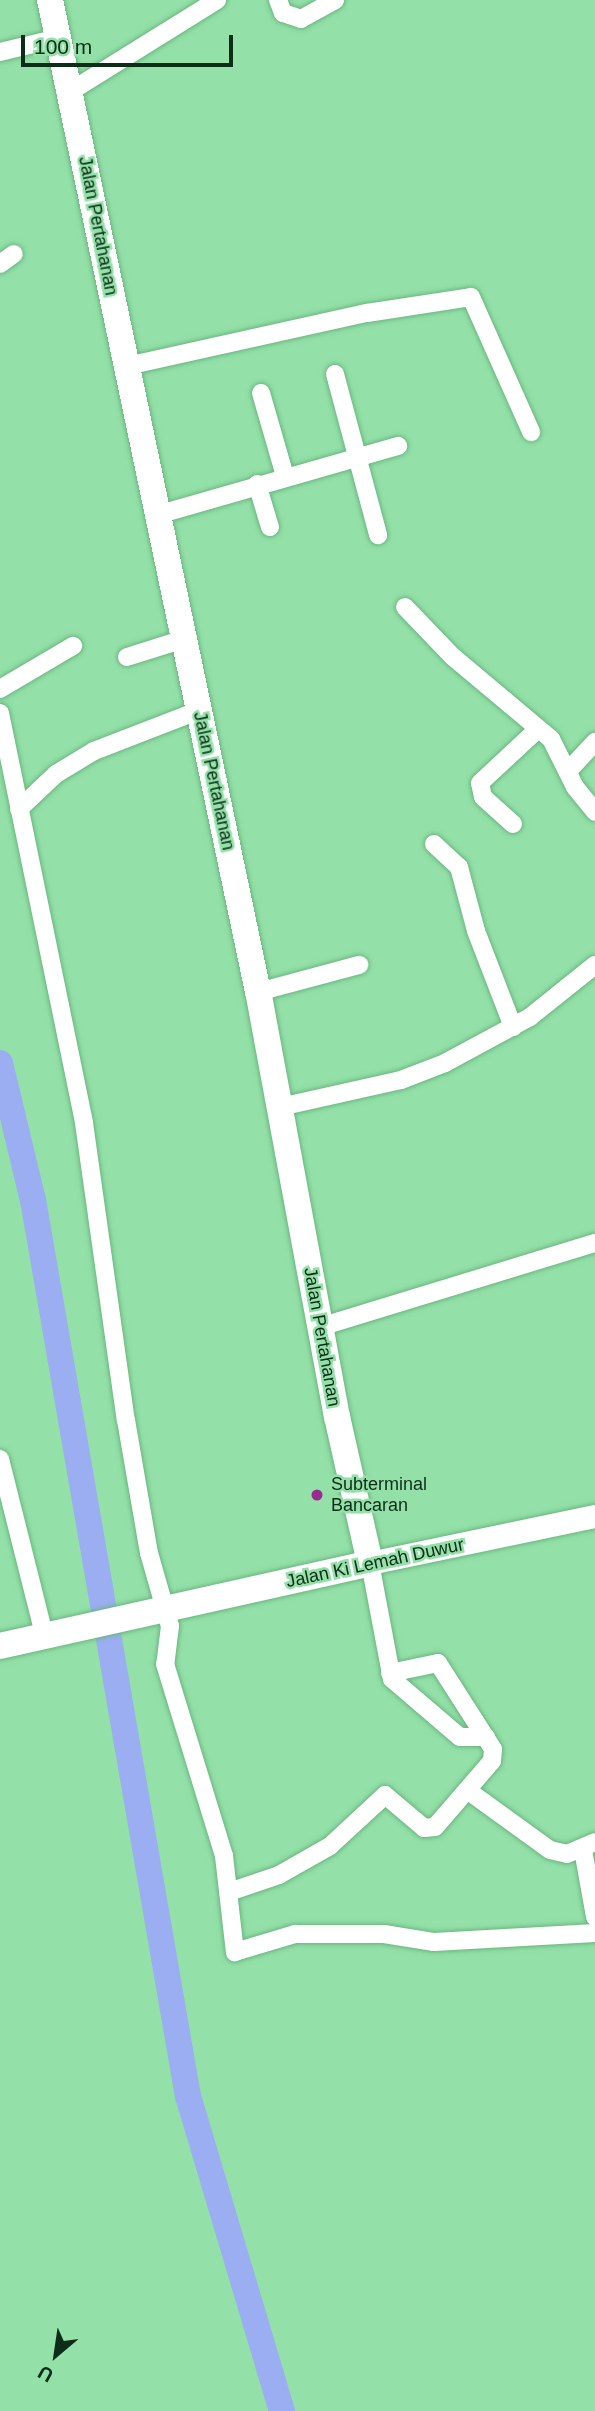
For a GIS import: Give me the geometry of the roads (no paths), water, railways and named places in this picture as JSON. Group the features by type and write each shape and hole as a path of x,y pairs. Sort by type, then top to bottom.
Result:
{"highway":[{"name":"Jalan Pertahanan","path":"50,0 71,91 181,640 200,710 258,992 320,1327 370,1563"},
{"name":"Jalan Ki Lemah Duwur","path":"0,1646 370,1563"}],"main road":[{"name":"Jalan Ki Lemah Duwur","path":"370,1563 595,1517"}],"street":[{"path":"71,91 217,0"},
{"path":"278,0 284,13 301,19 335,0"},
{"path":"0,52 58,38"},
{"path":"127,366 367,313 471,297 531,432"},
{"path":"335,374 354,455 378,535"},
{"path":"261,393 285,476"},
{"path":"157,515 354,455 398,446"},
{"path":"257,484 270,527"},
{"path":"405,607 555,744 568,771 595,812"},
{"path":"127,657 181,640"},
{"path":"0,689 74,646"},
{"path":"19,809 56,774 94,751 200,710"},
{"path":"0,713 84,1123 149,1553 161,1611 170,1626 165,1664 203,1776 229,1892 235,1952 295,1934 384,1934 434,1942 595,1933"},
{"path":"513,824 483,797 480,783 538,729"},
{"path":"568,771 595,742"},
{"path":"434,844 459,867 476,931 513,1027"},
{"path":"258,992 359,964"},
{"path":"280,1107 401,1080 513,1027 595,965"},
{"path":"320,1327 595,1243"},
{"path":"0,1459 49,1637"},
{"path":"370,1563 390,1673 405,1695 460,1737 486,1737"},
{"path":"229,1892 279,1875 330,1846 385,1795 429,1829 467,1790 495,1754 438,1663 433,1661 390,1673"},
{"path":"467,1790 535,1843 567,1854 589,1846 595,1917"}],"waterway":[{"path":"0,1063 33,1200 188,2096 282,2411"}],"place":[{"name":"Subterminal Bancaran","path":"317,1495"}]}
